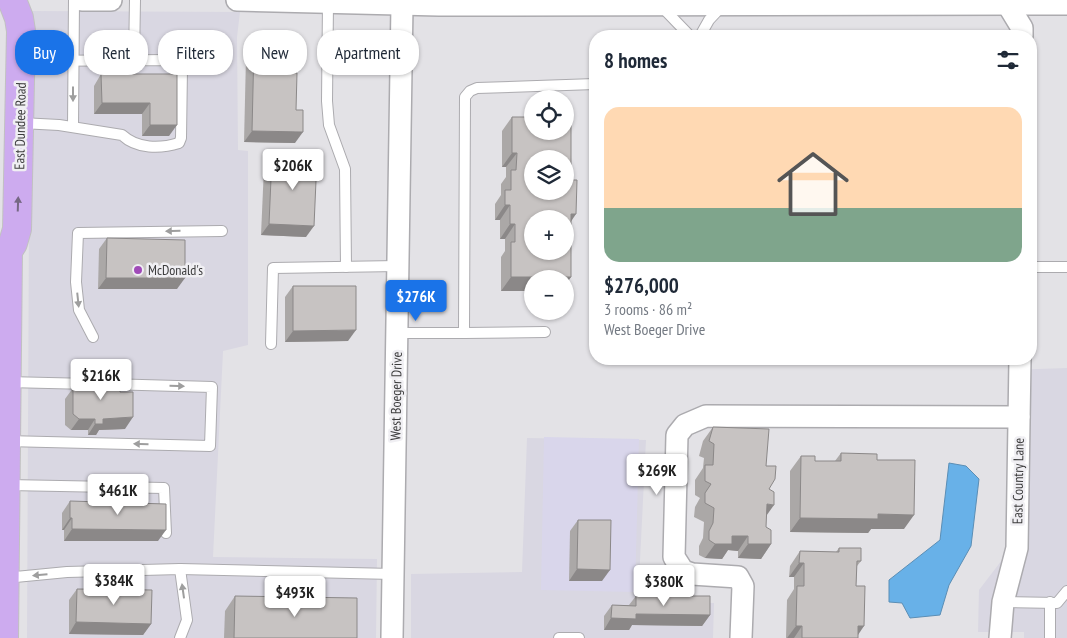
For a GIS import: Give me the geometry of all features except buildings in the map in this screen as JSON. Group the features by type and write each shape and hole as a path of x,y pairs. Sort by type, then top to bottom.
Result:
{"main road":[{"name":"East Dundee Road","path":"0,11 11,0 19,18 20,30"},
{"name":"East Dundee Road","path":"4,638 6,382 3,349 4,248 13,244 18,229 21,75"}],"street":[{"path":"82,0 111,0"},
{"path":"238,0 328,3 659,4 699,2 723,4 1005,2 1067,4"},
{"name":"West Boeger Drive","path":"392,638 402,2"},
{"path":"1005,2 1022,30"},
{"name":"East Country Lane","path":"1000,638 1003,602 1018,548 1020,365"},
{"path":"741,638 743,586 738,577 692,574 683,571 674,557 677,435 685,425 706,416 1019,417"}],"lane":[{"path":"74,0 74,30"},
{"path":"134,30 135,0"},
{"path":"328,3 327,101 329,125 345,169 346,267"},
{"path":"659,4 685,30"},
{"path":"703,30 709,20 723,4"},
{"path":"20,123 73,127 122,135 130,142 147,147 179,143 182,138 182,68 175,60 148,60"},
{"path":"73,75 73,127"},
{"path":"464,333 465,97 470,91 477,88 589,84"},
{"path":"93,338 79,310 76,282 78,233 222,231"},
{"path":"271,344 273,268 398,266"},
{"path":"1037,266 1067,267"},
{"path":"397,333 545,332"},
{"path":"6,382 212,386 210,446 6,441"},
{"path":"6,485 164,488 166,533"},
{"path":"5,578 67,572 180,569 393,574"},
{"path":"180,569 187,620 180,638"},
{"path":"1003,602 1057,603 1067,591"},
{"path":"1050,602 1050,638"},
{"path":"559,638 580,638"}],"shaded area":[{"path":"30,11 240,12 237,37 238,150 248,151 248,345 223,351 213,557 377,559 376,638 27,638 30,75 74,75 74,30 30,30"},
{"path":"1067,368 1067,638 1024,638 1024,632 978,632 979,590 1005,556 1011,370"},
{"path":"544,437 639,439 635,592 541,590"},
{"path":"527,438 646,440 638,601 714,603 713,638 411,638 411,574 522,572"}],"water":[{"path":"949,463 966,466 979,479 971,546 949,585 940,615 910,618 902,603 889,602 889,580 940,540"}],"place":[{"name":"McDonald's","path":"138,270"}]}
